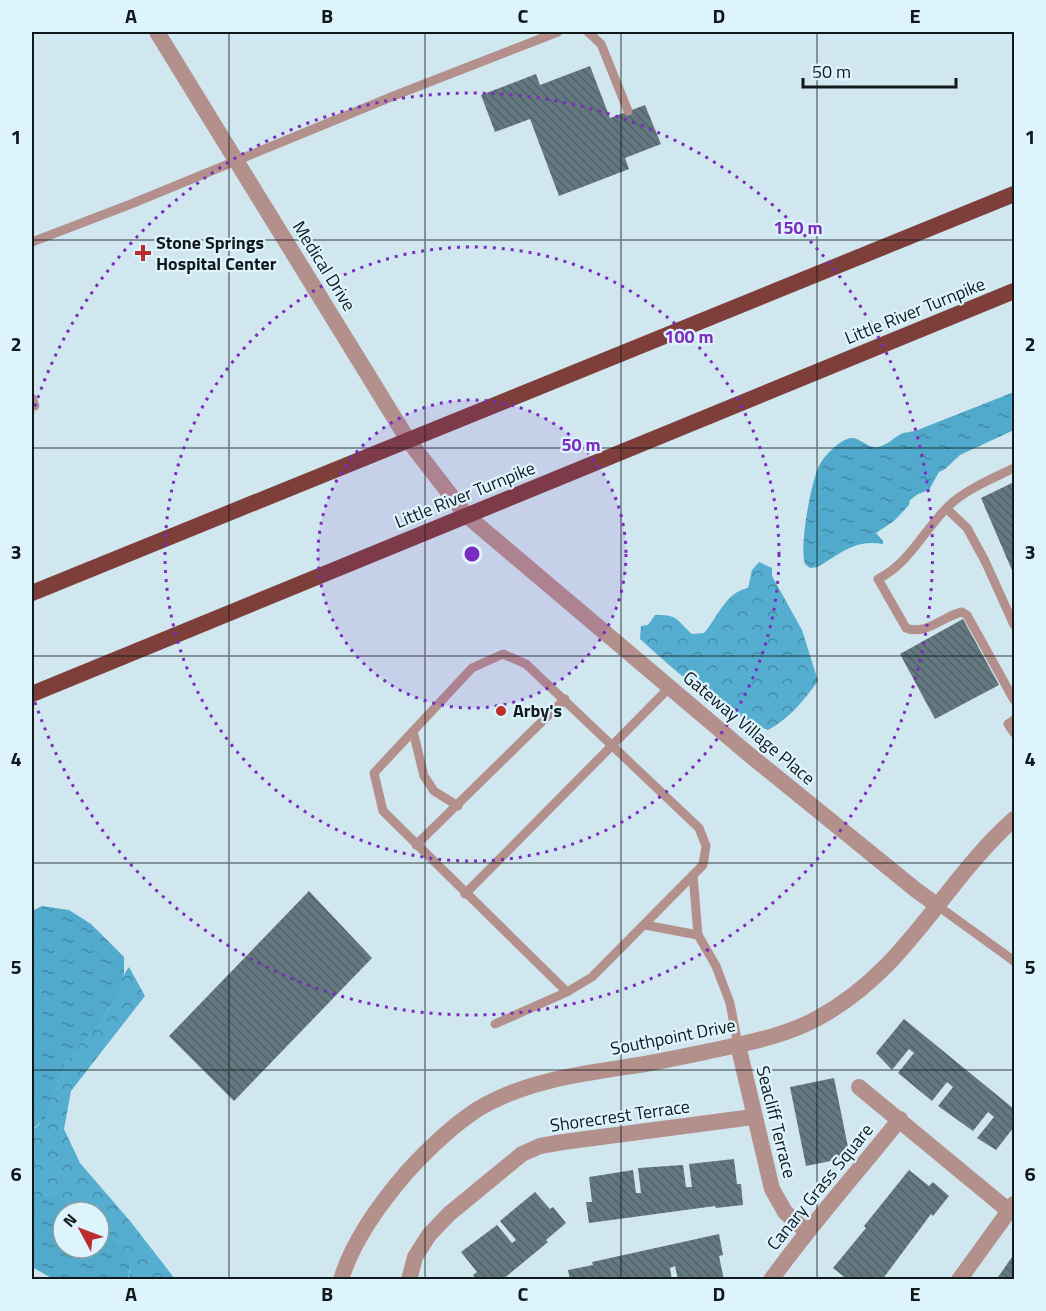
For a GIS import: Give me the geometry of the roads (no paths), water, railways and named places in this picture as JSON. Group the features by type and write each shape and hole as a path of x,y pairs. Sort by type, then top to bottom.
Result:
{"highway":[{"path":"32,593 1014,194"},
{"name":"Little River Turnpike","path":"32,694 1014,291"}],"street":[{"name":"Medical Drive","path":"157,32 408,440 466,515"},
{"name":"Gateway Village Place","path":"466,515 669,688 938,906"},
{"name":"Southpoint Drive","path":"341,1280 359,1240 397,1184 434,1144 479,1109 529,1087 560,1078 676,1059 738,1045 800,1027 847,1000 888,966 1014,819"},
{"name":"Seacliff Terrace","path":"738,1045 753,1117 772,1189 785,1212 806,1231"},
{"path":"859,1087 1012,1208 958,1280"},
{"name":"Shorecrest Terrace","path":"409,1280 415,1257 429,1235 449,1214 522,1154 540,1146 563,1142 753,1117"},
{"name":"Canary Grass Square","path":"771,1280 806,1231 900,1119"}],"lane":[{"path":"32,242 558,32"},
{"path":"588,32 601,44 628,111"},
{"path":"1014,468 972,490 947,508 911,553 892,571 878,579 906,628 913,631 921,630 954,613 962,612 967,615 1014,700"},
{"path":"947,508 967,528 985,561 1014,626"},
{"path":"495,1024 567,992 592,977 704,865 706,846 699,828 565,699 526,664 503,654 472,668 374,772 383,811 567,992"},
{"path":"465,894 669,688"},
{"path":"416,845 565,699"},
{"path":"1014,720 1008,724 1014,733"},
{"path":"413,731 424,776 434,791 458,806"},
{"path":"693,875 698,934 716,966 730,1003 738,1045"},
{"name":"Gateway Village Place","path":"938,906 1014,961"},
{"path":"645,925 698,934"}],"water":[{"path":"1014,392 1014,430 960,455 939,472 929,490 910,500 909,505 894,521 876,533 883,544 856,545 818,567 810,568 805,564 805,529 813,484 820,464 835,446 847,439 855,438 873,447 881,446 903,433 915,431"},
{"path":"42,906 69,910 91,924 124,957 124,973 117,996 96,1027 68,1057 50,1096 45,1118 32,1130 32,911"},
{"path":"44,1196 61,1200 51,1200 51,1260 111,1260 111,1239 124,1250 127,1256 128,1279 53,1279 32,1267 32,1197"}],"place":[{"name":"Stone Springs Hospital Center","path":"143,253"},
{"name":"Arby's","path":"501,711"}]}
